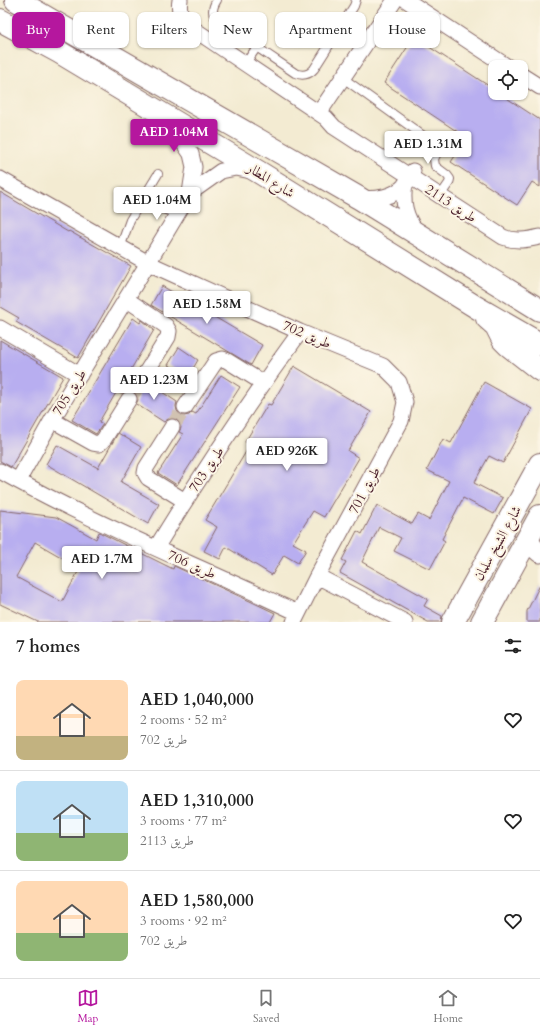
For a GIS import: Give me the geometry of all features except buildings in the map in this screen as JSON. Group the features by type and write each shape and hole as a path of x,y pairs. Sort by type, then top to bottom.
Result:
{"main road":[{"name":"شارع المطار","path":"16,0 359,198 540,310"},
{"name":"شارع المطار","path":"0,20 59,52 262,174 476,307 540,344"},
{"path":"0,30 59,52"},
{"path":"476,307 496,326 503,340 508,345 540,370"},
{"name":"شارع الشيخ سلمان","path":"453,622 540,464"},
{"name":"شارع الشيخ سلمان","path":"482,622 534,545 540,516"}],"street":[{"path":"323,115 343,78 395,0"},
{"path":"406,0 497,60"},
{"name":"طريق 2113","path":"180,5 184,22 189,26 323,115 337,121 409,177 442,193 503,237 514,240 540,237"},
{"path":"528,79 540,87"},
{"path":"160,113 191,154 194,167 190,193"},
{"path":"148,263 190,193 221,171 236,168 262,174"},
{"name":"طريق 2113","path":"359,198 372,199 384,197 398,190 409,177"},
{"name":"طريق 2113","path":"409,177 403,195 406,215 417,233 425,240"},
{"name":"طريق 702","path":"0,179 148,263 300,332 383,366 399,382 405,402"},
{"name":"طريق 705","path":"18,481 52,420 148,263"},
{"path":"126,299 166,326 169,331 168,337 142,379"},
{"path":"0,328 80,375"},
{"name":"طريق 703","path":"156,548 185,500 263,382 300,332"},
{"path":"185,407 216,361 219,359 226,360 263,382"},
{"path":"52,420 93,443 99,444 104,439 129,399"},
{"name":"طريق 701","path":"296,617 401,421 405,402"},
{"path":"172,427 146,468 145,473 148,478 185,500"},
{"name":"طريق 706","path":"0,471 98,522 220,576 296,617"},
{"path":"317,576 405,622"}],"lane":[{"path":"213,12 212,10 217,0"},
{"path":"258,48 295,73 299,75 308,74 314,69 354,6 356,0"},
{"path":"245,64 256,48"},
{"path":"343,78 436,145 438,151 434,159 435,166 450,179 442,193"},
{"path":"120,248 130,220 158,174"},
{"path":"141,201 177,214"}],"tunnel":[{"path":"129,399 142,379"},
{"path":"172,427 185,407"}]}
